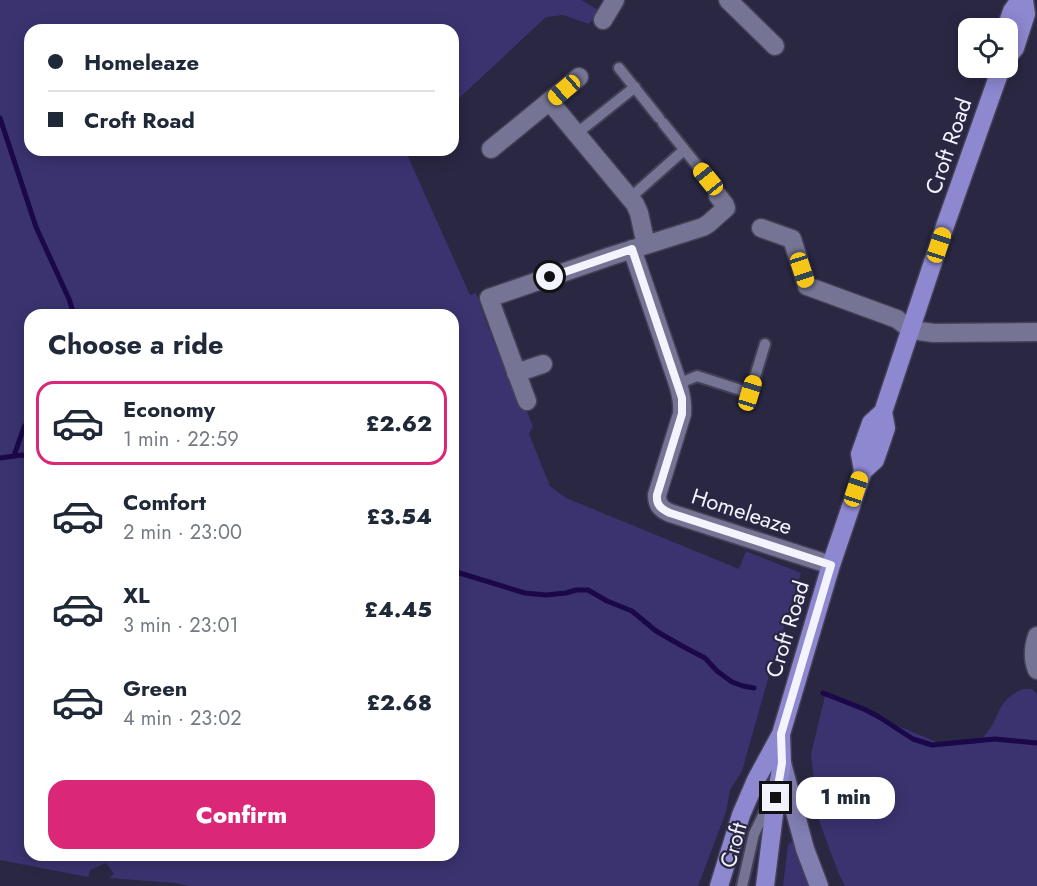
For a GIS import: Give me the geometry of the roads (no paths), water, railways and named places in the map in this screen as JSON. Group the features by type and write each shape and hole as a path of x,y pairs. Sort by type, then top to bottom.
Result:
{"main road":[{"path":"1010,18 1012,11 1022,0"},
{"path":"1018,39 1026,14 1022,0"},
{"name":"Croft Road","path":"719,886 741,815 756,780 781,734 831,565 862,471 875,460 884,436 886,429 883,412 997,78"},
{"name":"Croft Road","path":"765,886 782,763 781,734"},
{"path":"782,763 805,849 819,886"}],"street":[{"path":"603,20 615,0"},
{"path":"728,0 775,46"},
{"path":"491,149 579,78"},
{"name":"Homeleaze","path":"550,102 630,198 639,213 639,247 682,398 682,414 657,495 658,505 670,513 831,565"},
{"path":"527,401 489,298 708,224 726,208 718,196"},
{"path":"761,228 792,239 807,286 897,320 911,330 934,333 1037,332"},
{"path":"516,373 543,364"},
{"path":"1037,636 1033,653 1037,670"}],"lane":[{"path":"619,68 708,179"},
{"path":"576,134 635,87"},
{"path":"630,198 684,150"},
{"path":"678,384 697,376 750,393 765,344"},
{"name":"Croft","path":"742,886 754,834 779,783"}],"waterway":[{"path":"0,118 36,227 72,309"},
{"path":"14,456 24,427"},
{"path":"0,458 24,456"},
{"path":"459,573 525,593 546,595 588,590 632,611 656,631 705,658 732,682 754,688"},
{"path":"823,693 864,709 913,739 932,745 995,739 1037,743"}]}
